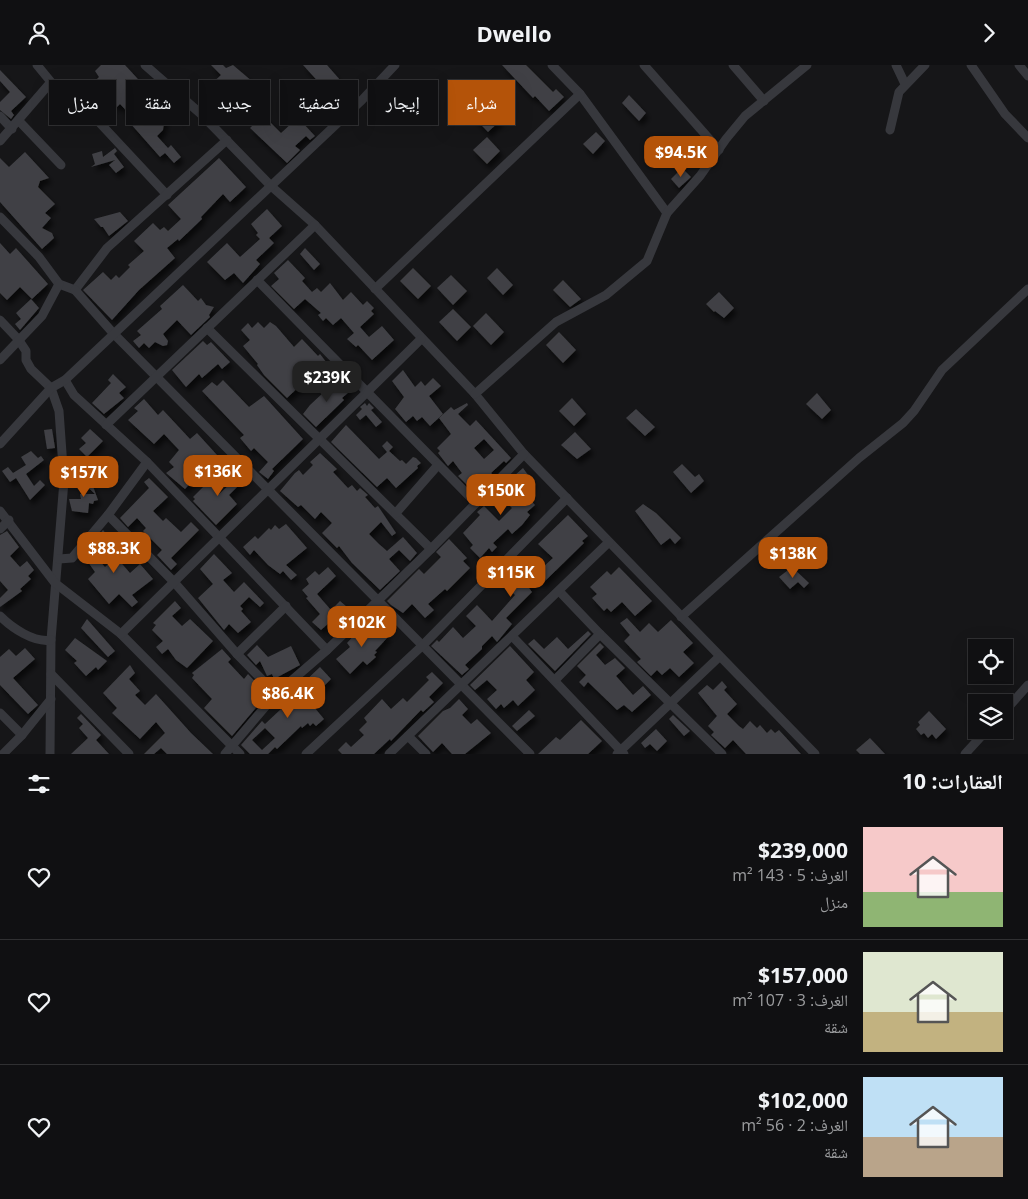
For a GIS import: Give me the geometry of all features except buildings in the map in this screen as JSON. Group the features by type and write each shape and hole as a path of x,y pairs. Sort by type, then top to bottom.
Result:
{"street":[{"path":"0,141 51,82 38,65"},
{"path":"145,65 227,140 271,186 315,225 475,394 524,454 815,754"},
{"path":"0,444 51,388 65,380 362,100 396,65"},
{"path":"552,65 580,94 667,213"},
{"path":"644,65 719,150"},
{"path":"732,65 764,101"},
{"path":"475,394 556,322 606,295 647,261 667,213 700,176 746,117 807,65"},
{"path":"896,65 905,84"},
{"path":"890,130 896,99 905,84 925,65"},
{"path":"971,65 1005,114 1028,138"},
{"path":"1019,65 1028,76"},
{"path":"375,289 580,94"},
{"path":"0,116 12,129"},
{"path":"19,121 61,165"},
{"path":"102,125 167,195"},
{"path":"75,290 107,248 227,140"},
{"path":"0,217 40,257 59,284 75,290 113,333 530,754"},
{"path":"106,425 315,225"},
{"path":"257,280 476,503"},
{"path":"0,360 42,316 59,284"},
{"path":"681,617 859,458 903,423 914,411 942,370 1028,289"},
{"path":"0,320 18,339 26,351 26,360 31,369 51,388 59,411 64,481 51,639 50,754"},
{"path":"207,328 432,549"},
{"path":"121,634 421,339"},
{"path":"65,380 74,395 147,462 327,650"},
{"path":"224,754 276,694 327,650 432,549 524,454"},
{"path":"59,559 72,558 108,515 147,462"},
{"path":"396,513 438,465"},
{"path":"306,754 423,645 567,498"},
{"path":"0,511 9,520 55,583 121,634 240,754"},
{"path":"108,515 174,582 237,654 276,694"},
{"path":"0,529 9,520"},
{"path":"389,754 609,542"},
{"path":"559,591 722,754"},
{"path":"237,654 286,606"},
{"path":"0,616 34,638 42,641 51,639"},
{"path":"554,680 600,634"},
{"path":"512,636 620,753 719,657"},
{"path":"51,674 130,754"},
{"path":"1013,702 1028,685"},
{"path":"3,754 22,735 51,699"},
{"path":"0,713 22,735"},
{"path":"408,736 426,754"},
{"path":"965,754 979,739"}]}
